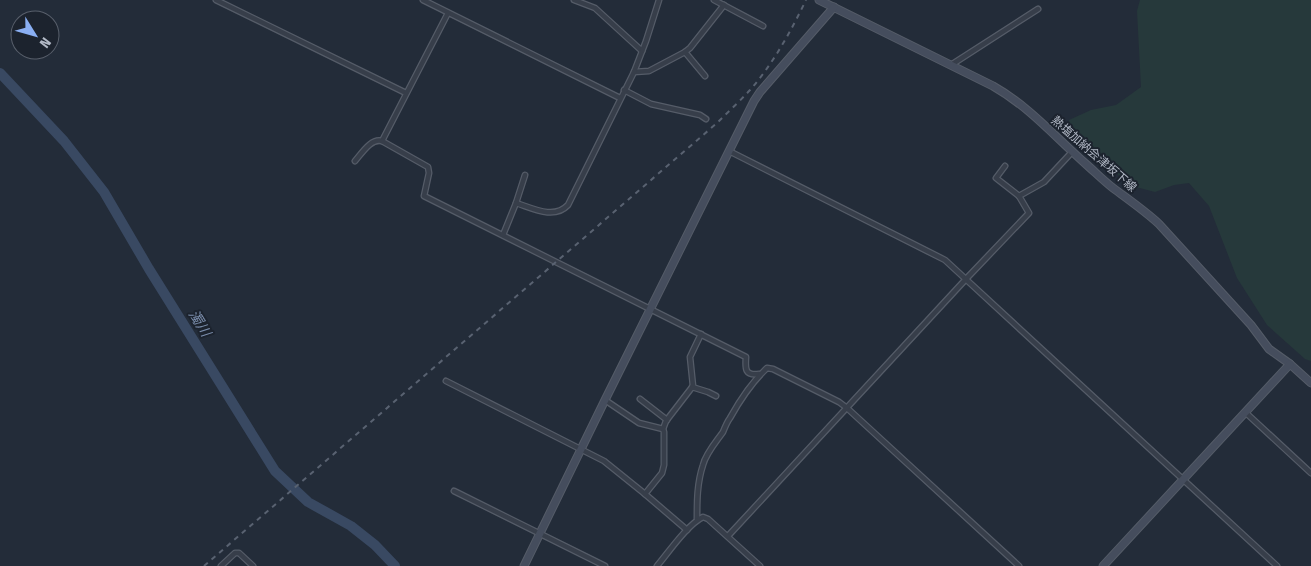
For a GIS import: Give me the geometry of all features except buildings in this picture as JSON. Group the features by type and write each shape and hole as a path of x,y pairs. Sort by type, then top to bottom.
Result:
{"street":[{"path":"216,0 406,93"},
{"path":"422,0 620,98"},
{"path":"574,0 595,8 642,52"},
{"path":"516,203 546,212 557,212 568,205 634,72 659,0"},
{"path":"714,0 763,26"},
{"name":"熱塩加納会津坂下線","path":"822,1 993,86 1023,105 1072,152 1159,224 1252,325 1269,349 1290,364 1311,383"},
{"path":"634,72 649,72 685,52 724,5"},
{"path":"524,566 760,92 834,7"},
{"path":"951,65 1038,8"},
{"path":"382,141 448,12"},
{"path":"685,52 705,76"},
{"path":"624,90 650,104 698,114 706,119"},
{"path":"356,160 372,142 376,140 382,141 428,167 429,173 424,196 746,357 745,368 748,372 753,375 760,374"},
{"path":"729,151 945,260 1277,566"},
{"path":"1019,196 1044,182 1072,152"},
{"path":"728,536 1029,213 1019,196 996,178 1005,166"},
{"path":"503,235 525,175"},
{"path":"645,494 662,473 664,466 663,429 667,420 692,387 690,358 701,334"},
{"path":"1103,566 1290,364"},
{"path":"697,519 697,493 703,464 749,388 767,368 774,369 839,402 847,408 1019,566"},
{"path":"446,381 608,464 688,530"},
{"path":"692,387 716,396"},
{"path":"640,399 667,420"},
{"path":"605,400 639,424 663,429"},
{"path":"1245,412 1311,473"},
{"path":"454,491 605,566"},
{"path":"657,566 697,519 703,516 760,566"},
{"path":"221,566 235,553 238,553 253,566"}],"shaded area":[{"path":"1140,0 1311,0 1311,361 1305,359 1267,325 1237,278 1209,206 1189,183 1174,185 1155,192 1136,187 1120,177 1103,156 1072,135 1069,120 1091,110 1116,105 1141,87 1137,11"}],"waterway":[{"name":"濁川","path":"0,73 64,141 104,192 149,269 275,471 308,502 351,526 375,545 395,566"}],"railway":[{"path":"204,566 717,123 750,90 774,58 806,0"}]}
